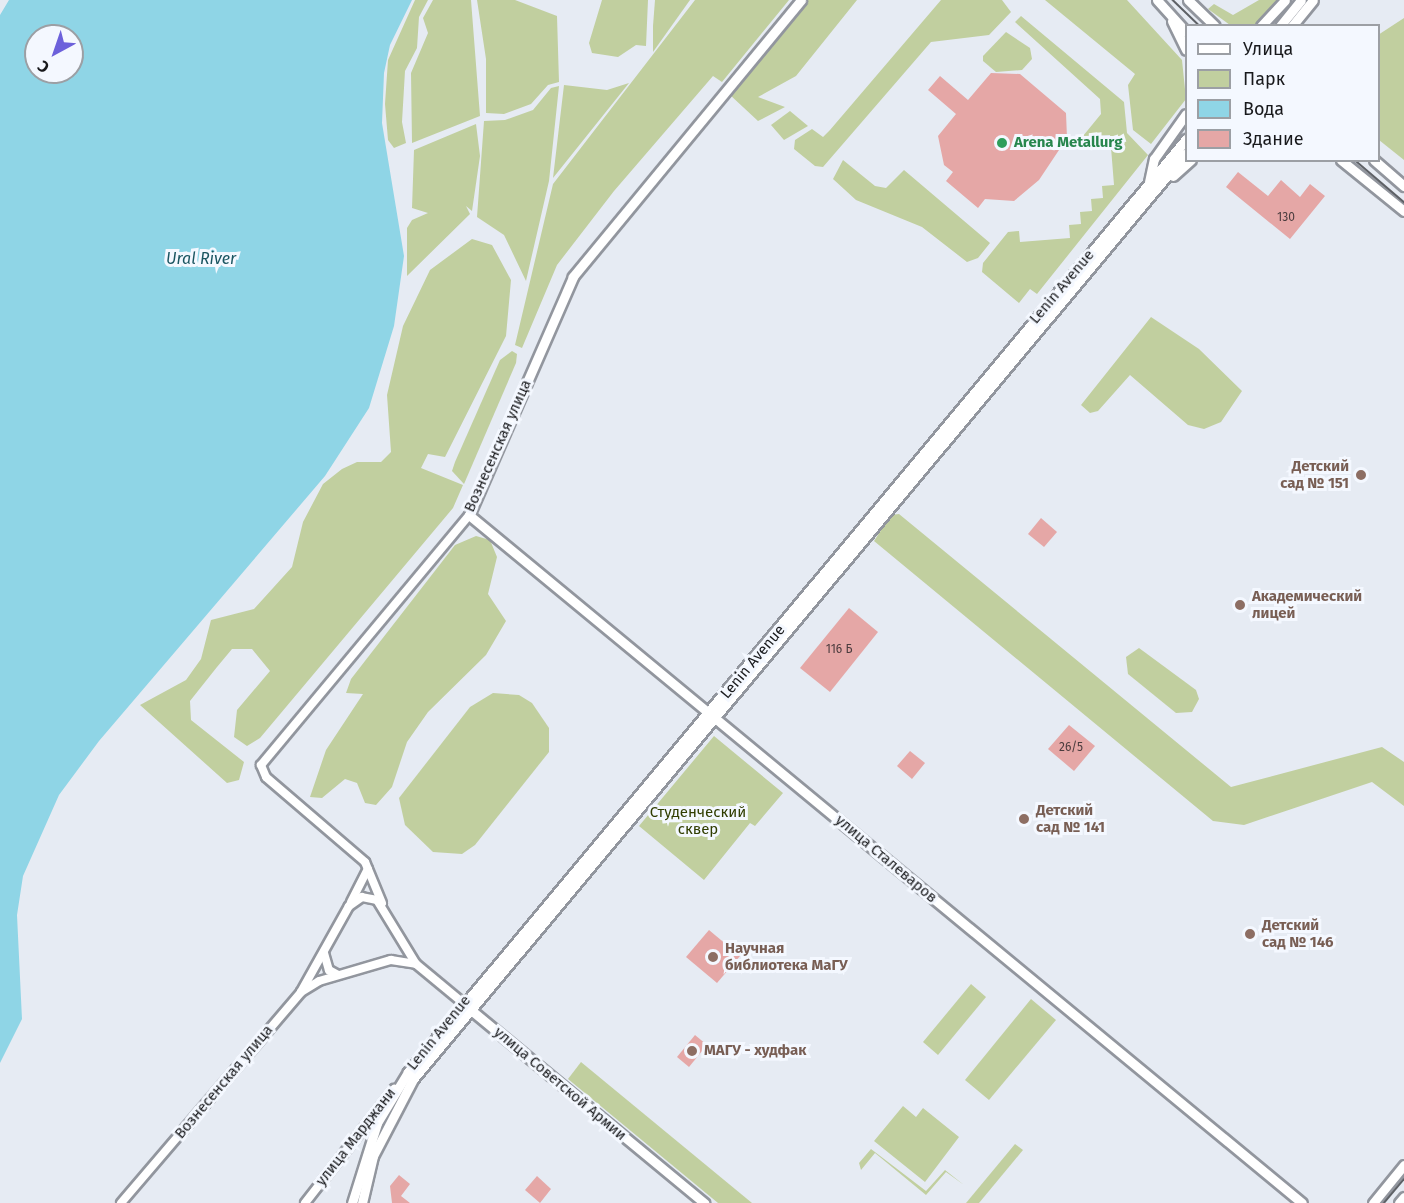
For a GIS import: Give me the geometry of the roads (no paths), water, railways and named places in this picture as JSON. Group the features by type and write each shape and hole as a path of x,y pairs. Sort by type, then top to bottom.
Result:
{"main road":[{"name":"Вознесенская улица","path":"470,515 573,277 801,0"},
{"path":"1157,0 1185,31"},
{"path":"1188,0 1214,24"},
{"path":"1263,24 1285,0"},
{"path":"1282,24 1301,0"},
{"path":"1295,24 1313,0"},
{"path":"1168,13 1185,48"},
{"path":"1152,188 1154,159 1185,115"},
{"name":"Lenin Avenue","path":"1152,188 1185,140"},
{"name":"Lenin Avenue","path":"362,1203 373,1156 402,1095 713,715 1152,188 1185,154"},
{"path":"1152,188 1188,162"},
{"path":"1343,162 1404,211"},
{"path":"1376,162 1404,186"},
{"name":"улица Сталеваров","path":"470,515 1302,1203"},
{"name":"Lenin Avenue","path":"352,1203 376,1123 408,1072 464,1003 713,715"},
{"name":"улица Советской Армии","path":"471,1010 704,1203"},
{"path":"1373,1203 1404,1165"},
{"path":"1399,1203 1404,1197"}],"street":[{"name":"Вознесенская улица","path":"366,866 266,777 261,765 470,515"},
{"path":"301,992 349,906 366,866"},
{"path":"366,866 398,940 391,960"},
{"path":"349,906 370,897 385,908"},
{"name":"улица Советской Армии","path":"398,940 416,964 471,1010"},
{"path":"325,949 324,962 338,975 391,960 416,964"},
{"name":"Вознесенская улица","path":"121,1203 301,992 338,975"},
{"name":"улица Марджани","path":"305,1203 408,1072"}],"water":[{"name":"Ural River","path":"9,0 412,0 390,45 384,73 382,123 404,256 394,326 369,408 325,476 99,741 59,795 23,876 17,915 22,1019 0,1063 0,15"}],"tram line":[{"path":"1173,0 1198,24"},
{"path":"1357,162 1404,202"},
{"path":"1384,1203 1404,1179"}],"place":[{"name":"Arena Metallurg","path":"1002,143"},
{"name":"Детский сад № 151","path":"1361,475"},
{"name":"Академический лицей","path":"1240,605"},
{"name":"Детский сад № 141","path":"1024,819"},
{"name":"Детский сад № 146","path":"1250,934"},
{"name":"Научная библиотека МаГУ","path":"713,957"},
{"name":"МАГУ - худфак","path":"692,1051"}],"park label":[{"name":"Студенческий сквер","path":"698,820"}]}
